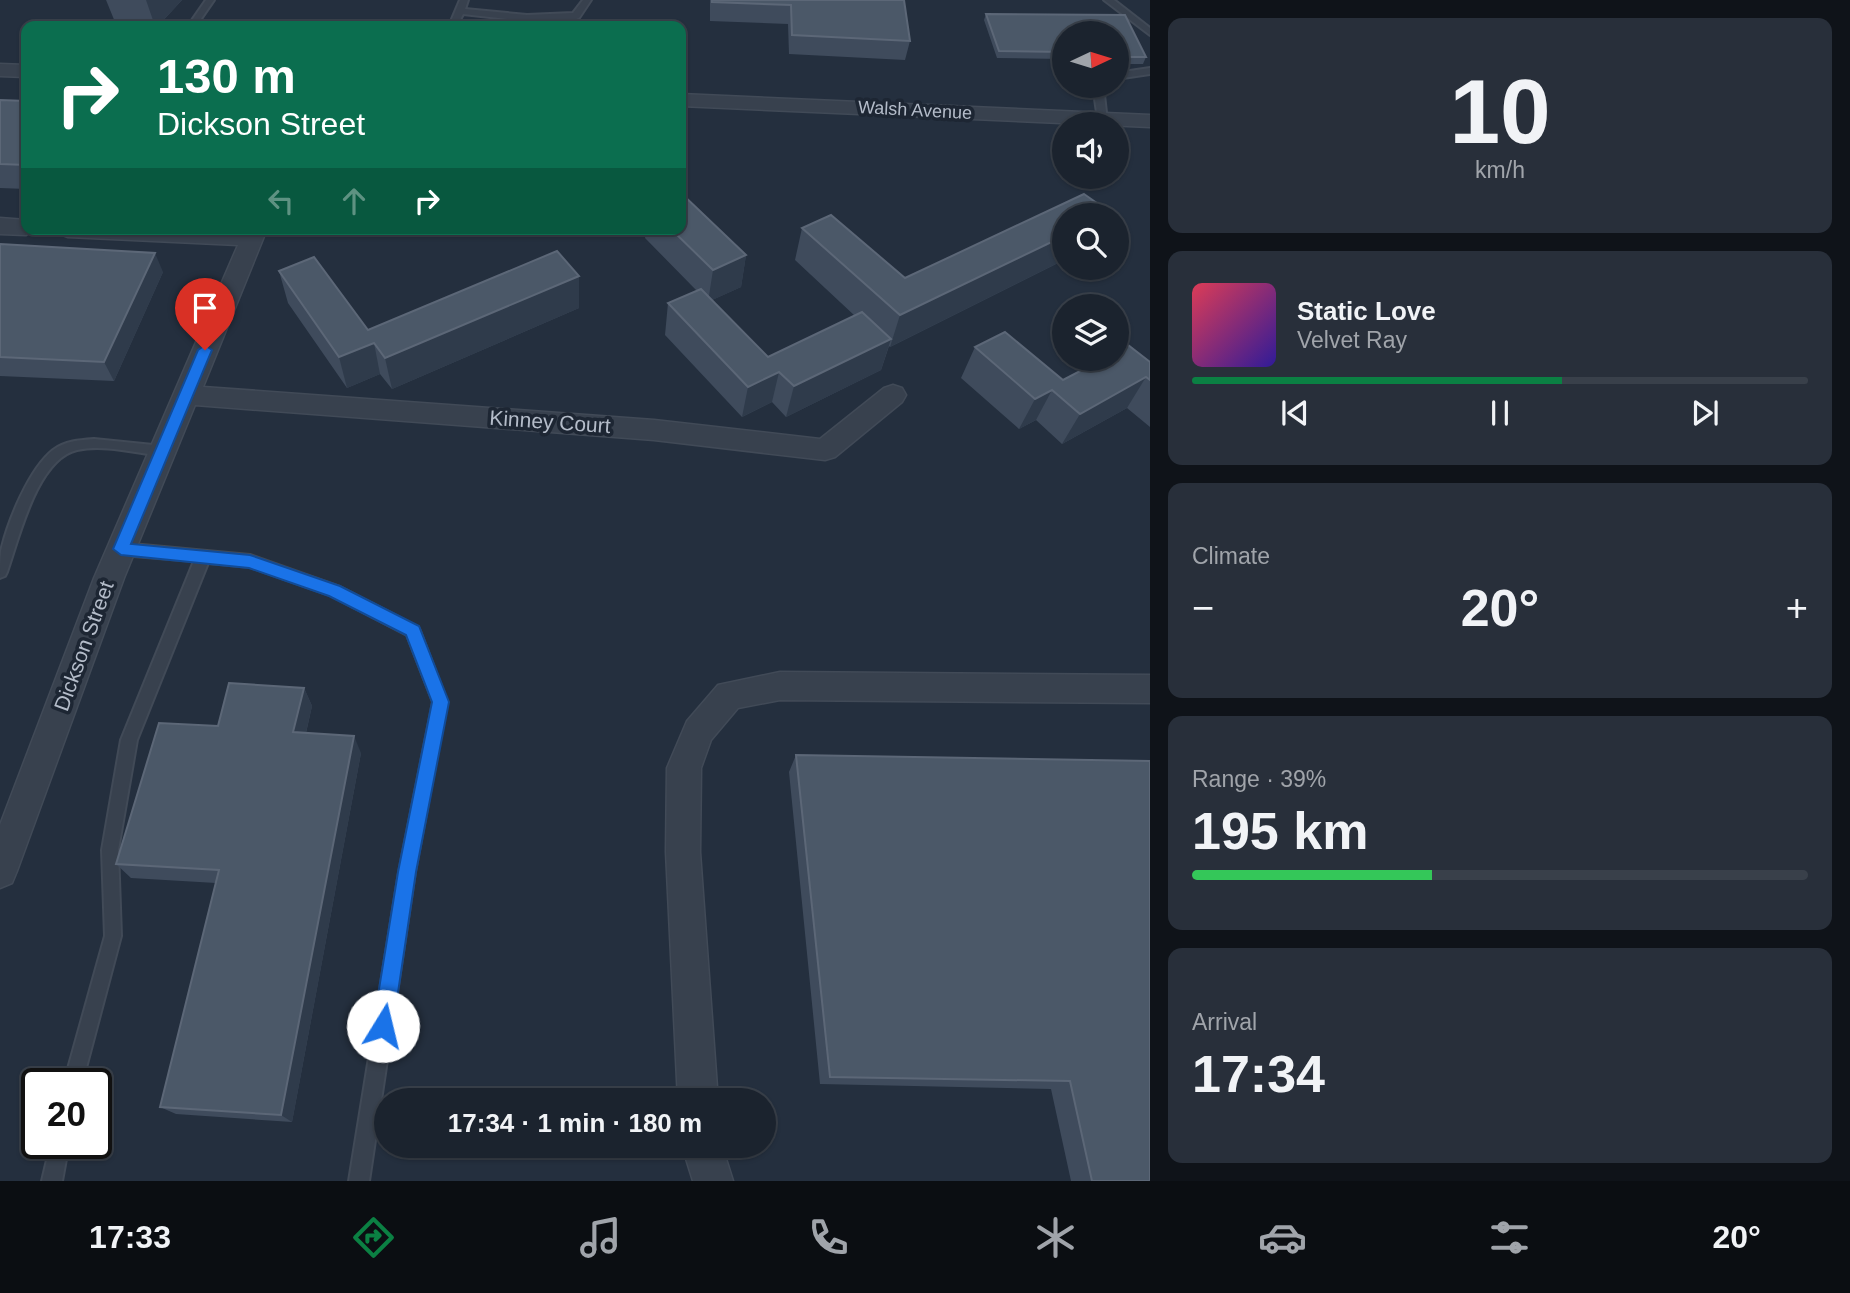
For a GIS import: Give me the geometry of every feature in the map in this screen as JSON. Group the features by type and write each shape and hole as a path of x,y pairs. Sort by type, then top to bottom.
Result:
{"street":[{"path":"0,70 21,71"},
{"name":"Walsh Avenue","path":"686,100 1052,117"},
{"name":"Walsh Avenue","path":"1129,120 1150,121"},
{"path":"0,226 21,227"},
{"name":"Dickson Street","path":"0,871 121,549 254,235"},
{"name":"Kinney Court","path":"187,395 654,430 825,450 893,395"},
{"path":"697,1088 683,852 684,768 698,731 729,695 780,686 1150,689"},
{"path":"706,1158 713,1181"}],"lane":[{"path":"195,21 210,0"},
{"path":"455,21 464,0"},
{"path":"459,11 527,18 576,16 587,0"},
{"path":"1108,0 1150,33"},
{"path":"1129,74 1150,71"},
{"path":"0,572 39,471 69,446 90,445 163,451"},
{"path":"121,549 250,561 335,591 413,631 440,702 407,872 359,1181"},
{"path":"77,1068 113,936 110,850 130,740 203,557"},
{"path":"52,1181 57,1159"}],"building":[{"path":"712,0 904,0 910,41 792,35 791,5"},
{"path":"986,14 1125,15 1128,21 1052,21 1052,52 999,51"},
{"path":"1129,23 1146,57 1129,57"},
{"path":"0,100 21,101 21,165 0,164"},
{"path":"1084,194 1097,203 1065,203"},
{"path":"686,198 746,255 713,270 677,235 686,235"},
{"path":"1052,209 1052,242 900,315 802,228 831,215 905,278"},
{"path":"0,244 155,253 104,362 0,357"},
{"path":"557,251 579,276 385,358 374,343 339,357 279,271 314,257 368,330"},
{"path":"701,289 768,357 862,312 891,339 794,386 779,372 748,387 668,303"},
{"path":"1005,332 1063,380 1080,371 1129,371 1129,346 1150,362 1150,380 1146,377 1080,414 1052,390 1035,399 975,347"},
{"path":"229,683 304,688 293,732 354,736 281,1115 160,1107 219,870 116,864 159,723 218,726"},
{"path":"796,755 1150,761 1150,1181 1092,1181 1070,1081 830,1077"}],"route":[{"path":"205,350 121,549 250,561 335,591 413,631 440,702 407,872 383,1026"}]}
